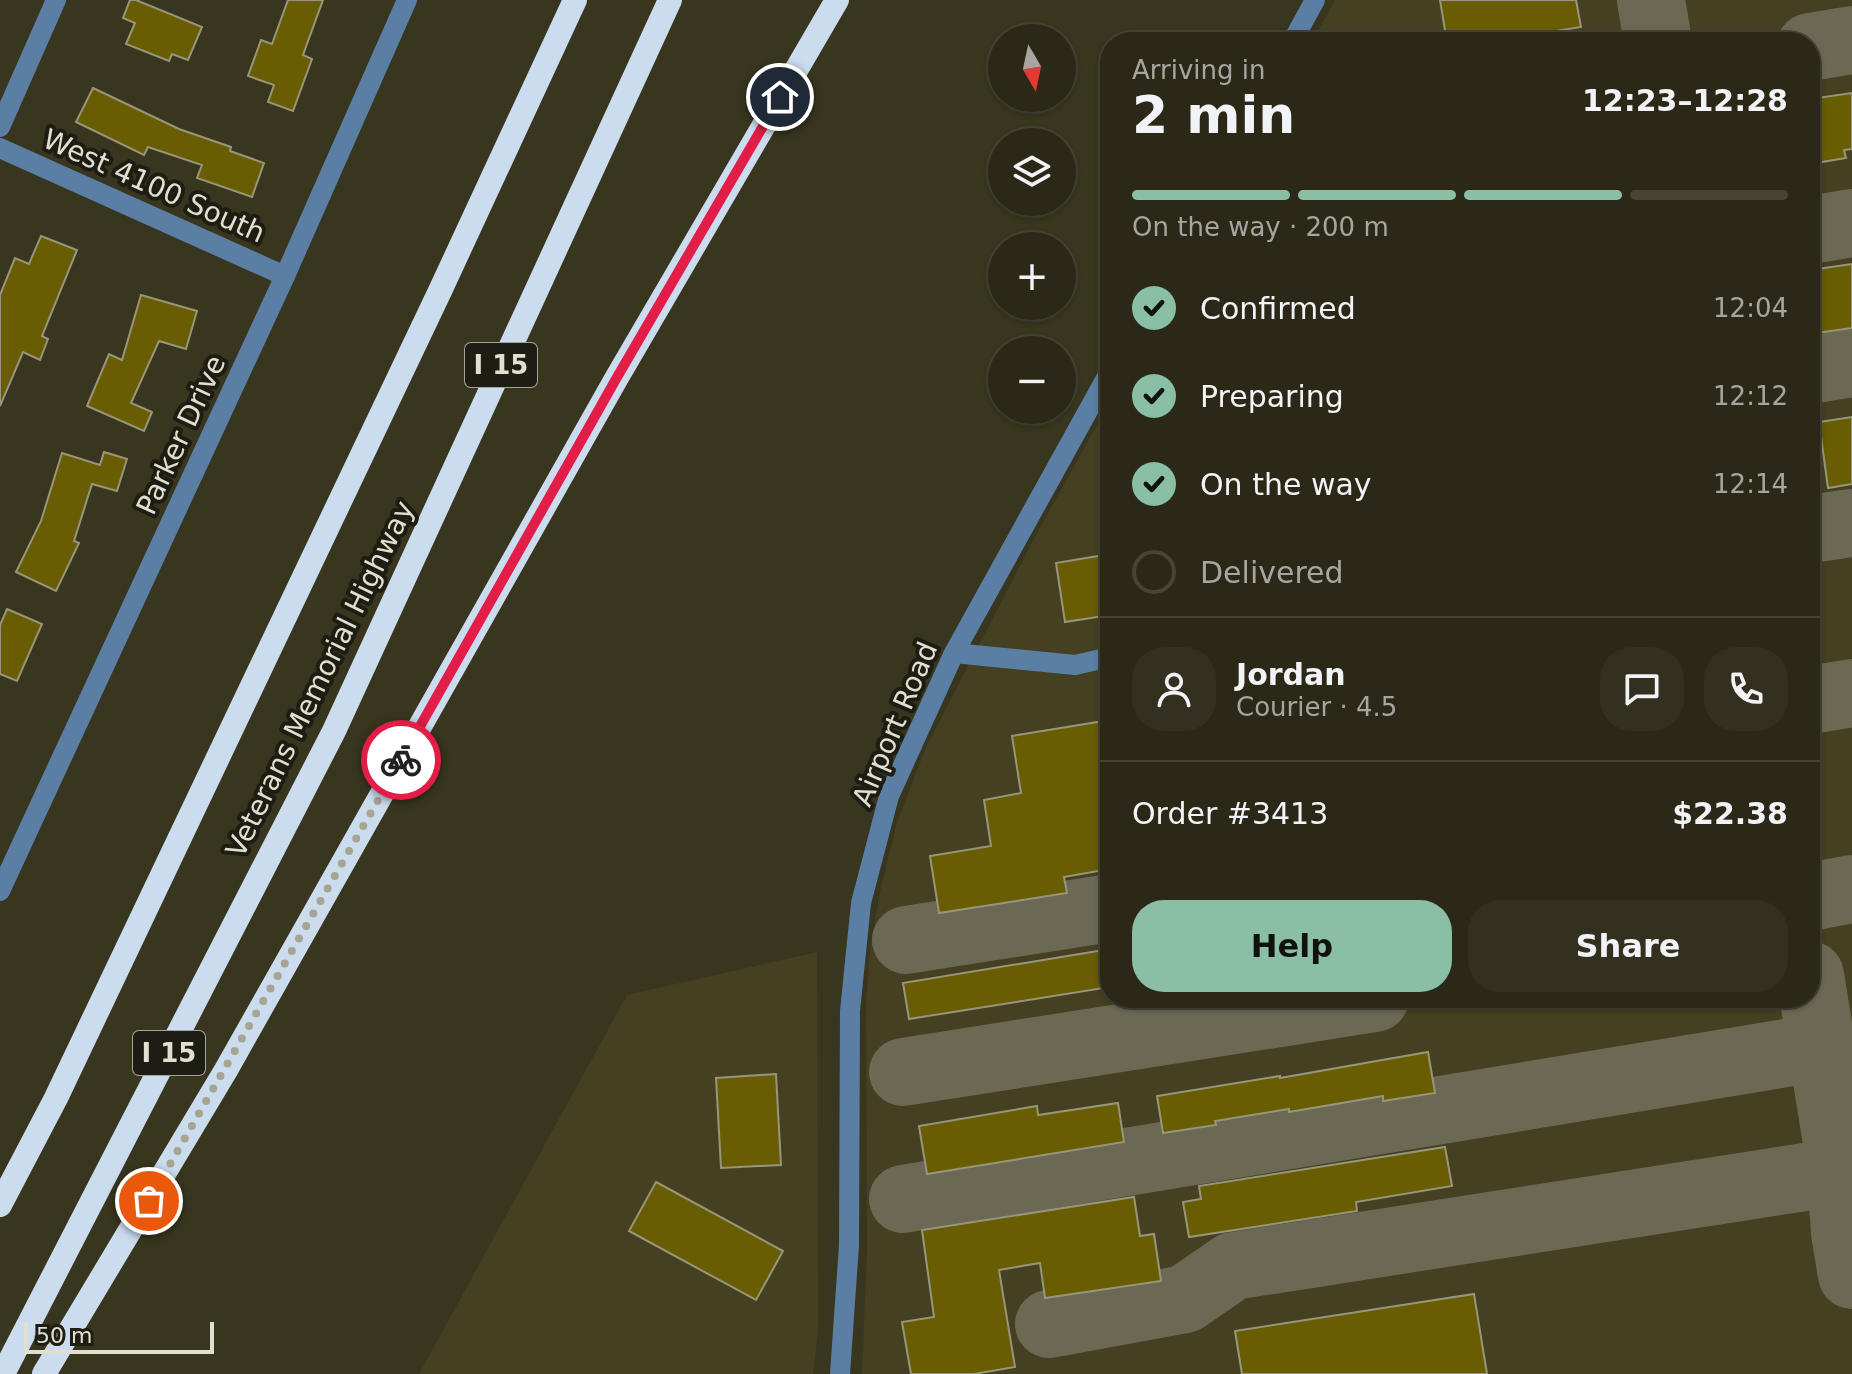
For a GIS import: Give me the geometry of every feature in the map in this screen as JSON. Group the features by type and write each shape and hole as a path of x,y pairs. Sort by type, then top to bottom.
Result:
{"highway":[{"name":"Veterans Memorial Highway","path":"0,1205 56,1098 427,320 575,0"},
{"name":"Veterans Memorial Highway","path":"3,1374 334,731 670,0"},
{"path":"44,1374 226,1070 616,379 837,0"}],"street":[{"path":"0,127 56,0"},
{"name":"Parker Drive","path":"0,891 285,276 407,0"},
{"path":"1297,32 1315,0"},
{"name":"West 4100 South","path":"0,148 285,276"},
{"name":"Airport Road","path":"840,1374 849,1245 850,1011 861,903 889,796 954,653 1100,389"},
{"path":"954,653 1075,665 1100,659"}],"shaded area":[{"path":"1335,0 1852,0 1852,1374 862,1374 867,1250 866,999 871,942 881,887 897,823 926,747 1036,535 1100,420 1100,1008 1820,1008 1820,32 1317,32"},
{"path":"817,952 818,1330 813,1374 419,1374 627,995"}],"building":[{"path":"130,0 202,27 188,60 172,54 169,61 126,44 135,23 123,18"},
{"path":"288,0 323,0 303,55 312,59 293,111 268,102 274,85 248,76 261,40 272,44"},
{"path":"1440,0 1576,0 1581,27 1550,32 1445,32"},
{"path":"93,88 179,129 231,147 230,151 264,163 252,197 197,178 202,165 148,147 144,155 76,122"},
{"path":"1852,93 1852,149 1844,150 1846,158 1820,162 1820,98"},
{"path":"41,236 77,250 42,336 48,339 40,360 23,352 0,406 0,295 15,258 29,264"},
{"path":"1852,264 1852,328 1820,333 1820,269"},
{"path":"141,295 197,311 186,349 159,341 131,403 152,412 144,431 87,406 109,354 122,360"},
{"path":"1852,417 1852,484 1828,488 1820,422"},
{"path":"104,452 127,459 117,491 92,484 74,541 79,543 56,591 16,572 41,521 62,453 100,465"},
{"path":"1100,556 1100,617 1065,622 1056,563"},
{"path":"7,609 42,624 17,681 0,674 0,625"},
{"path":"1100,722 1100,871 1064,877 1067,893 939,913 930,856 991,846 984,800 1021,793 1012,736"},
{"path":"1100,951 1100,989 909,1019 903,983"},
{"path":"1428,1052 1435,1093 1383,1101 1383,1096 1289,1112 1289,1109 1163,1133 1157,1096"},
{"path":"776,1074 781,1165 721,1168 716,1078"},
{"path":"1118,1103 1124,1142 927,1174 919,1126 1037,1106 1038,1115"},
{"path":"1445,1147 1452,1186 1356,1202 1357,1211 1189,1237 1183,1202 1201,1199 1199,1186"},
{"path":"656,1182 783,1251 756,1300 629,1231"},
{"path":"1134,1197 1140,1236 1154,1234 1161,1281 1045,1298 1040,1263 999,1270 1015,1367 974,1374 911,1374 902,1322 934,1317 922,1230"},
{"path":"1474,1294 1487,1374 1242,1374 1235,1331"}],"taxiway":[{"path":"1651,0 1656,32"},
{"path":"1820,45 1852,40"},
{"path":"1820,228 1852,223"},
{"path":"1820,368 1852,363"},
{"path":"1820,528 1852,523"},
{"path":"1820,698 1852,693"},
{"path":"1820,895 1852,889"},
{"path":"906,940 1100,910"},
{"path":"903,1072 1311,1008"},
{"path":"1815,1008 1840,1161 1845,1233 1852,1275"},
{"path":"903,1199 1822,1047"},
{"path":"1049,1324 1185,1299 1233,1266 1837,1172"}],"way so far":[{"path":"149,1201 401,760"}],"route":[{"path":"401,760 616,379 780,97"}]}
